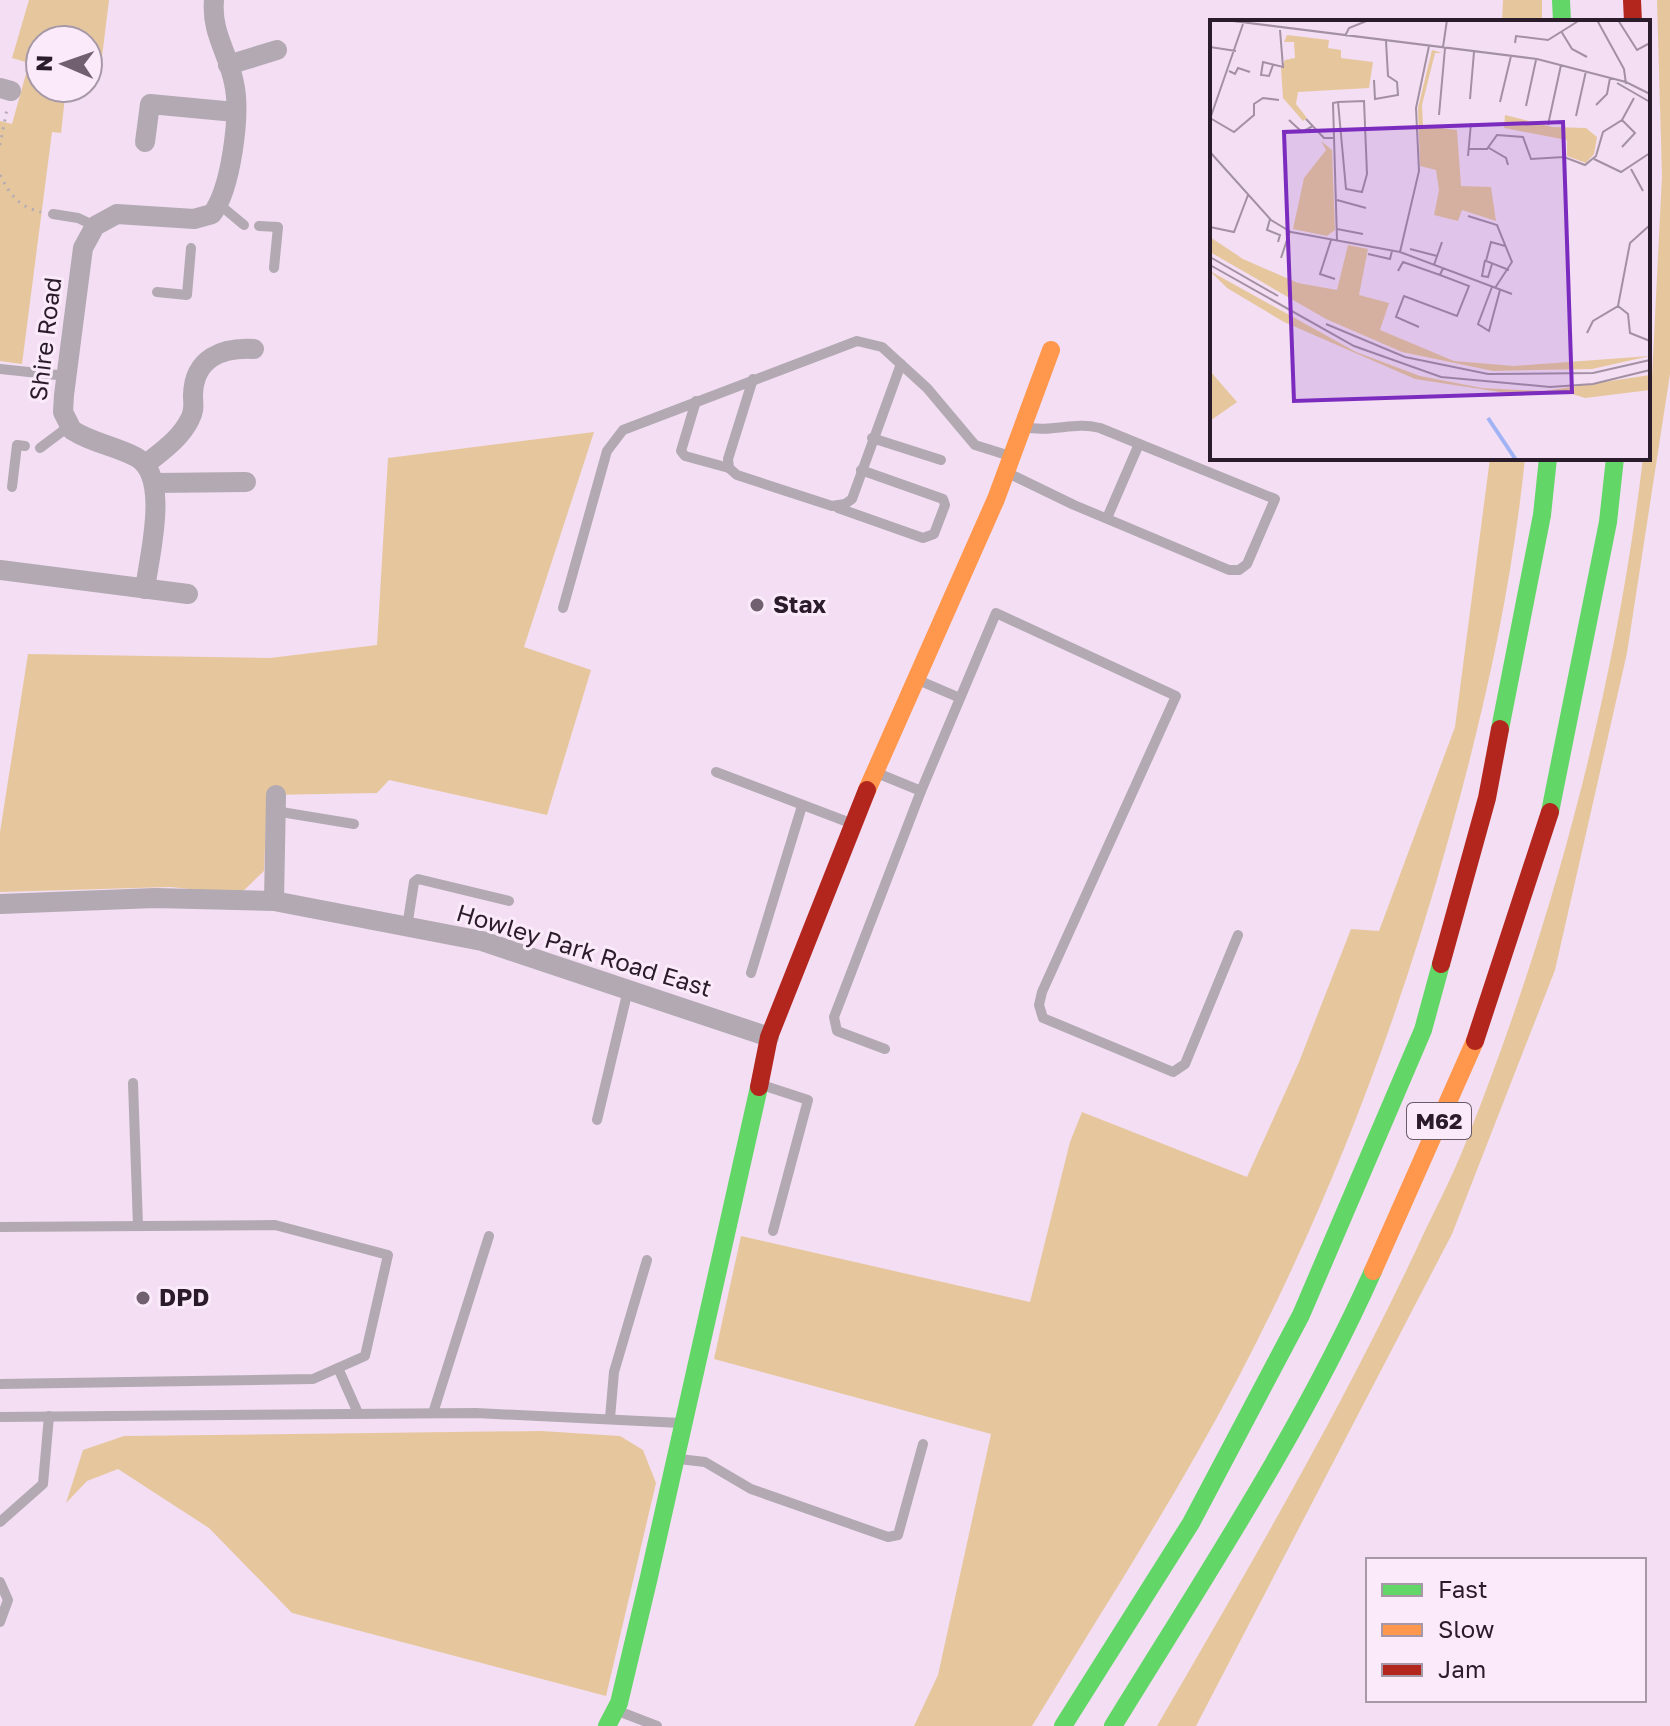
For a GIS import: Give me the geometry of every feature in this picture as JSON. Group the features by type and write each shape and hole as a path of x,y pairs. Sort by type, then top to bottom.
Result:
{"main road":[{"path":"1561,0 1562,20"},
{"path":"1632,0 1633,20"},
{"path":"611,1718 677,1459 762,1085 769,1037 875,772 1009,464 1051,350"},
{"name":"M62","path":"1063,1726 1191,1523 1301,1315 1423,1030 1487,798 1542,515 1548,460"},
{"name":"M62","path":"1113,1726 1227,1541 1341,1343 1479,1032 1551,809 1608,522 1615,460"}],"street":[{"path":"95,226 117,214 188,223 212,214 220,205 229,172 235,83 214,32 214,0"},
{"path":"228,65 277,50"},
{"path":"145,142 150,104 235,112"},
{"name":"Shire Road","path":"95,226 83,248 63,412 68,427 150,473"},
{"path":"145,589 150,473 191,418 195,381 210,356 225,350 254,349"},
{"path":"150,473 246,482"},
{"path":"0,570 188,594"},
{"path":"274,901 276,803"},
{"name":"Howley Park Road East","path":"0,904 155,898 274,901 482,941 769,1037"}],"lane":[{"path":"220,205 244,225"},
{"path":"53,214 78,218 95,226"},
{"path":"259,226 278,227 274,268"},
{"path":"157,292 187,295 191,248"},
{"path":"563,608 607,451 623,430 857,341 882,347 927,388 975,445 1107,518 1229,570 1239,570 1247,564 1275,499 1086,424 1051,431 1023,427"},
{"path":"832,506 845,504 852,499 901,364"},
{"path":"0,369 67,376"},
{"path":"729,468 728,459 753,379"},
{"path":"696,401 681,451 685,456 729,468 737,475 923,538 934,534 945,505 943,499 861,470"},
{"path":"40,448 68,427"},
{"path":"872,438 941,460"},
{"path":"1107,518 1139,444"},
{"path":"12,487 17,445 25,446"},
{"path":"885,1049 837,1031 834,1017 921,791 996,613 1176,696 1042,992 1039,1005 1043,1018 1173,1072 1185,1064 1238,935"},
{"path":"916,679 960,698"},
{"path":"716,772 855,825"},
{"path":"875,772 921,791"},
{"path":"276,803 354,824"},
{"path":"751,973 802,806"},
{"path":"407,927 414,882 418,879 509,901"},
{"path":"597,1120 628,990"},
{"path":"133,1083 138,1226"},
{"path":"762,1085 808,1100 773,1231"},
{"path":"0,1227 275,1225 388,1255 365,1356 313,1379 0,1384"},
{"path":"433,1413 489,1236"},
{"path":"610,1418 614,1372 647,1260"},
{"path":"338,1368 358,1413"},
{"path":"0,1417 433,1413 683,1423"},
{"path":"0,1522 43,1484 49,1416"},
{"path":"677,1459 705,1462 751,1489 888,1537 898,1535 923,1444"},
{"path":"0,1582 8,1600 0,1622"},
{"path":"611,1718 657,1726"}],"path":[{"path":"0,145 6,89"},
{"path":"0,175 11,196 19,203 28,209 53,214"}],"shaded area":[{"path":"29,0 109,0 104,41 104,24 24,24 24,62 12,58"},
{"path":"1503,0 1542,0 1542,20 1502,20"},
{"path":"1657,0 1670,0 1670,374 1627,653 1555,970 1452,1234 1196,1726 1157,1726 1325,1430 1387,1309 1466,1142 1526,976 1577,806 1598,720 1631,546 1643,460 1650,460 1662,176"},
{"path":"24,81 24,104 64,104 61,133 52,132 22,364 0,361 0,121 12,124"},
{"path":"594,432 524,647 591,670 547,815 389,780 377,793 267,795 264,871 240,894 170,887 0,892 0,832 28,654 270,658 377,645 388,458"},
{"path":"1490,460 1525,460 1513,554 1495,649 1474,743 1429,908 1358,1115 1301,1250 1212,1426 1032,1726 914,1726 938,1675 991,1434 714,1359 741,1236 1030,1302 1070,1142 1082,1112 1247,1177 1299,1062 1351,929 1379,931 1455,727"},
{"path":"541,1431 620,1436 643,1450 656,1483 606,1696 292,1613 209,1528 118,1469 87,1481 66,1503 83,1450 124,1436"}],"traffic: fast":[{"path":"1561,0 1562,20"},
{"path":"1500,729 1542,515 1548,460"},
{"path":"1550,812 1608,522 1615,460"},
{"path":"1063,1726 1191,1523 1301,1315 1423,1030 1441,964"},
{"path":"607,1726 619,1703 649,1577 759,1087"},
{"path":"1113,1726 1284,1446 1373,1271"}],"traffic: slow":[{"path":"867,790 996,499 1051,350"},
{"path":"1373,1271 1475,1041"}],"traffic: jam":[{"path":"1632,0 1633,20"},
{"path":"1441,964 1487,798 1500,729"},
{"path":"759,1087 769,1037 867,790"},
{"path":"1475,1041 1550,812"}],"place":[{"name":"Stax","path":"757,605"},
{"name":"DPD","path":"143,1298"}]}
